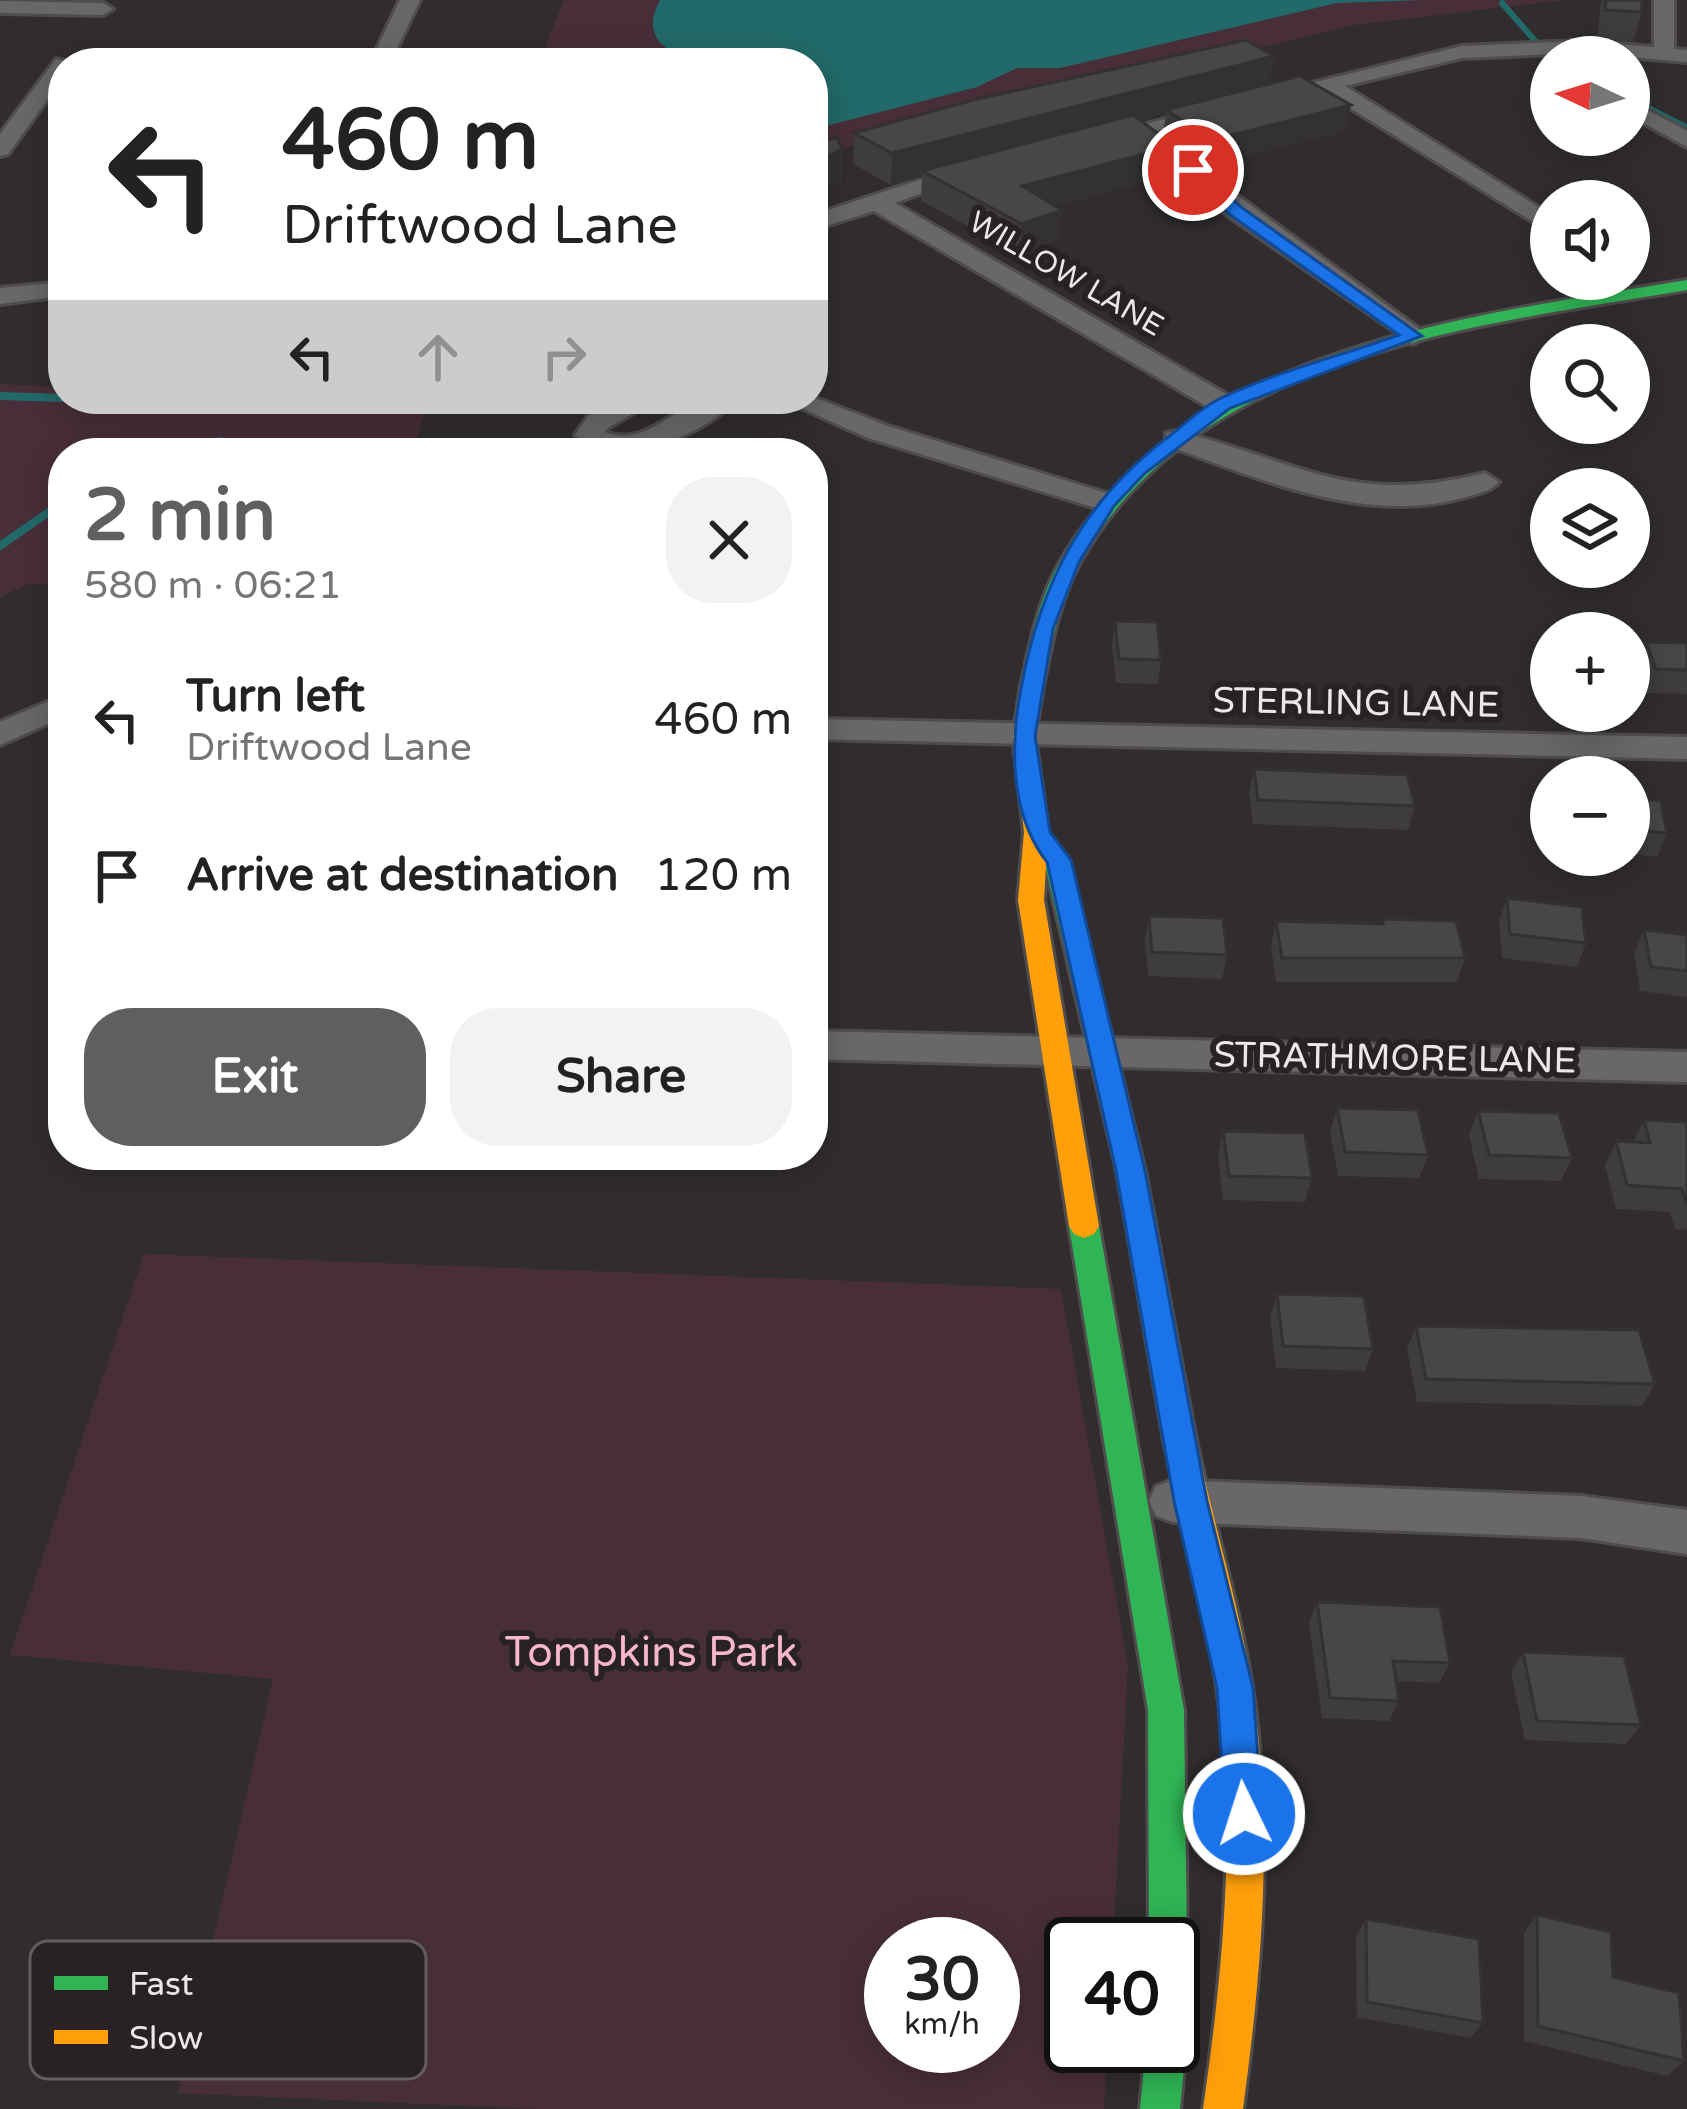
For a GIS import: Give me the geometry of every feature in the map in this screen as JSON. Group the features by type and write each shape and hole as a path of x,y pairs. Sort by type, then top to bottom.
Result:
{"street":[{"path":"387,48 410,0"},
{"path":"1664,0 1676,54"},
{"path":"0,7 79,41"},
{"path":"1076,144 1438,55 1530,53"},
{"path":"0,149 48,83"},
{"path":"1324,83 1434,147 1530,212"},
{"path":"1650,118 1687,140"},
{"path":"1134,131 1193,170 1235,210 1413,336"},
{"path":"828,219 992,166"},
{"name":"WILLOW LANE","path":"876,202 1223,404"},
{"path":"1650,286 1687,285"},
{"path":"0,296 48,291"},
{"path":"1168,1917 1166,1710 1039,963 1030,863 1038,834 1024,736 1042,629 1069,562 1106,502 1223,404 1413,336 1573,300"},
{"path":"828,412 1106,502"},
{"path":"595,438 589,435 598,422 614,414"},
{"path":"644,438 693,414"},
{"path":"1176,439 1284,478 1354,493 1445,498 1485,482"},
{"path":"0,735 48,712"},
{"name":"STERLING LANE","path":"828,729 1687,748"},
{"path":"1038,834 1059,860 1103,1051 1191,1501 1235,1688 1246,1857 1244,1970 1223,2109"},
{"name":"STRATHMORE LANE","path":"828,1045 1687,1067"},
{"path":"1132,1501 1581,1517 1687,1532"},
{"path":"1160,2109 1163,2073"}],"green space":[{"path":"564,0 1565,0 1354,25 828,151 828,48 545,48"},
{"path":"0,384 48,386 48,414 425,414 416,438 48,438 48,585 28,584 0,597"},
{"name":"Tompkins Park","path":"144,1254 1061,1289 1128,1665 1114,1917 1044,1917 1044,2073 1106,2073 1104,2109 537,2109 178,2093 181,2079 426,2079 426,1941 213,1941 273,1679 10,1655"}],"water":[{"path":"660,0 1425,0 1337,3 1060,68 1017,68 977,87 828,125 828,48 669,48 661,43 653,25"}],"building":[{"path":"1606,0 1642,0 1642,12 1605,10"},
{"path":"1246,40 1274,56 892,153 854,133 973,100"},
{"path":"1300,76 1351,105 1212,140 1166,110"},
{"path":"1133,115 1175,146 1022,186 1062,210 1022,224 922,171"},
{"path":"837,137 842,149 828,156 828,140"},
{"path":"1115,621 1157,622 1161,660 1119,659"},
{"path":"1650,642 1687,643 1687,670 1656,669"},
{"path":"1254,769 1407,775 1415,806 1258,800"},
{"path":"1650,800 1661,801 1667,833 1650,831"},
{"path":"1507,898 1582,907 1586,943 1510,934"},
{"path":"1149,916 1223,918 1227,955 1152,952"},
{"path":"1382,919 1456,921 1465,958 1282,958 1276,921 1383,924"},
{"path":"1644,930 1687,935 1687,971 1651,967"},
{"path":"1337,1108 1418,1110 1428,1155 1345,1152"},
{"path":"1478,1111 1559,1113 1572,1158 1489,1155"},
{"path":"1644,1120 1687,1122 1687,1206 1682,1189 1627,1185 1616,1141 1650,1143"},
{"path":"1223,1131 1305,1133 1312,1178 1229,1176"},
{"path":"1277,1294 1364,1296 1373,1349 1283,1346"},
{"path":"1416,1326 1639,1330 1655,1384 1426,1379"},
{"path":"1317,1602 1440,1607 1450,1663 1393,1661 1399,1701 1330,1698"},
{"path":"1523,1652 1624,1656 1641,1725 1537,1721"},
{"path":"1537,1915 1611,1932 1613,1977 1679,1993 1684,2061 1538,2026"},
{"path":"1366,1919 1479,1939 1483,2023 1367,2002"}],"waterway":[{"path":"1502,3 1531,36"},
{"path":"669,48 678,46"},
{"path":"1650,109 1687,128"},
{"path":"0,396 48,398"},
{"path":"0,546 48,512"}],"traffic: fast":[{"path":"1032,686 1051,608 1069,564 1117,493 1180,437 1256,393 1340,359 1429,333 1687,285"},
{"path":"1055,856 1131,1171 1179,1435"},
{"path":"1084,1226 1166,1710 1168,1917"},
{"path":"1160,2109 1163,2073"}],"traffic: slow":[{"path":"1032,686 1024,737 1036,832 1031,900 1084,1226"},
{"path":"1179,1435 1235,1687 1245,1793 1242,1951 1223,2109"}],"route":[{"path":"1193,170 1226,204 1413,336 1223,404 1138,469 1106,502 1069,562 1042,629 1024,736 1038,834 1059,860 1131,1171 1191,1501 1235,1688 1244,1814"}]}
